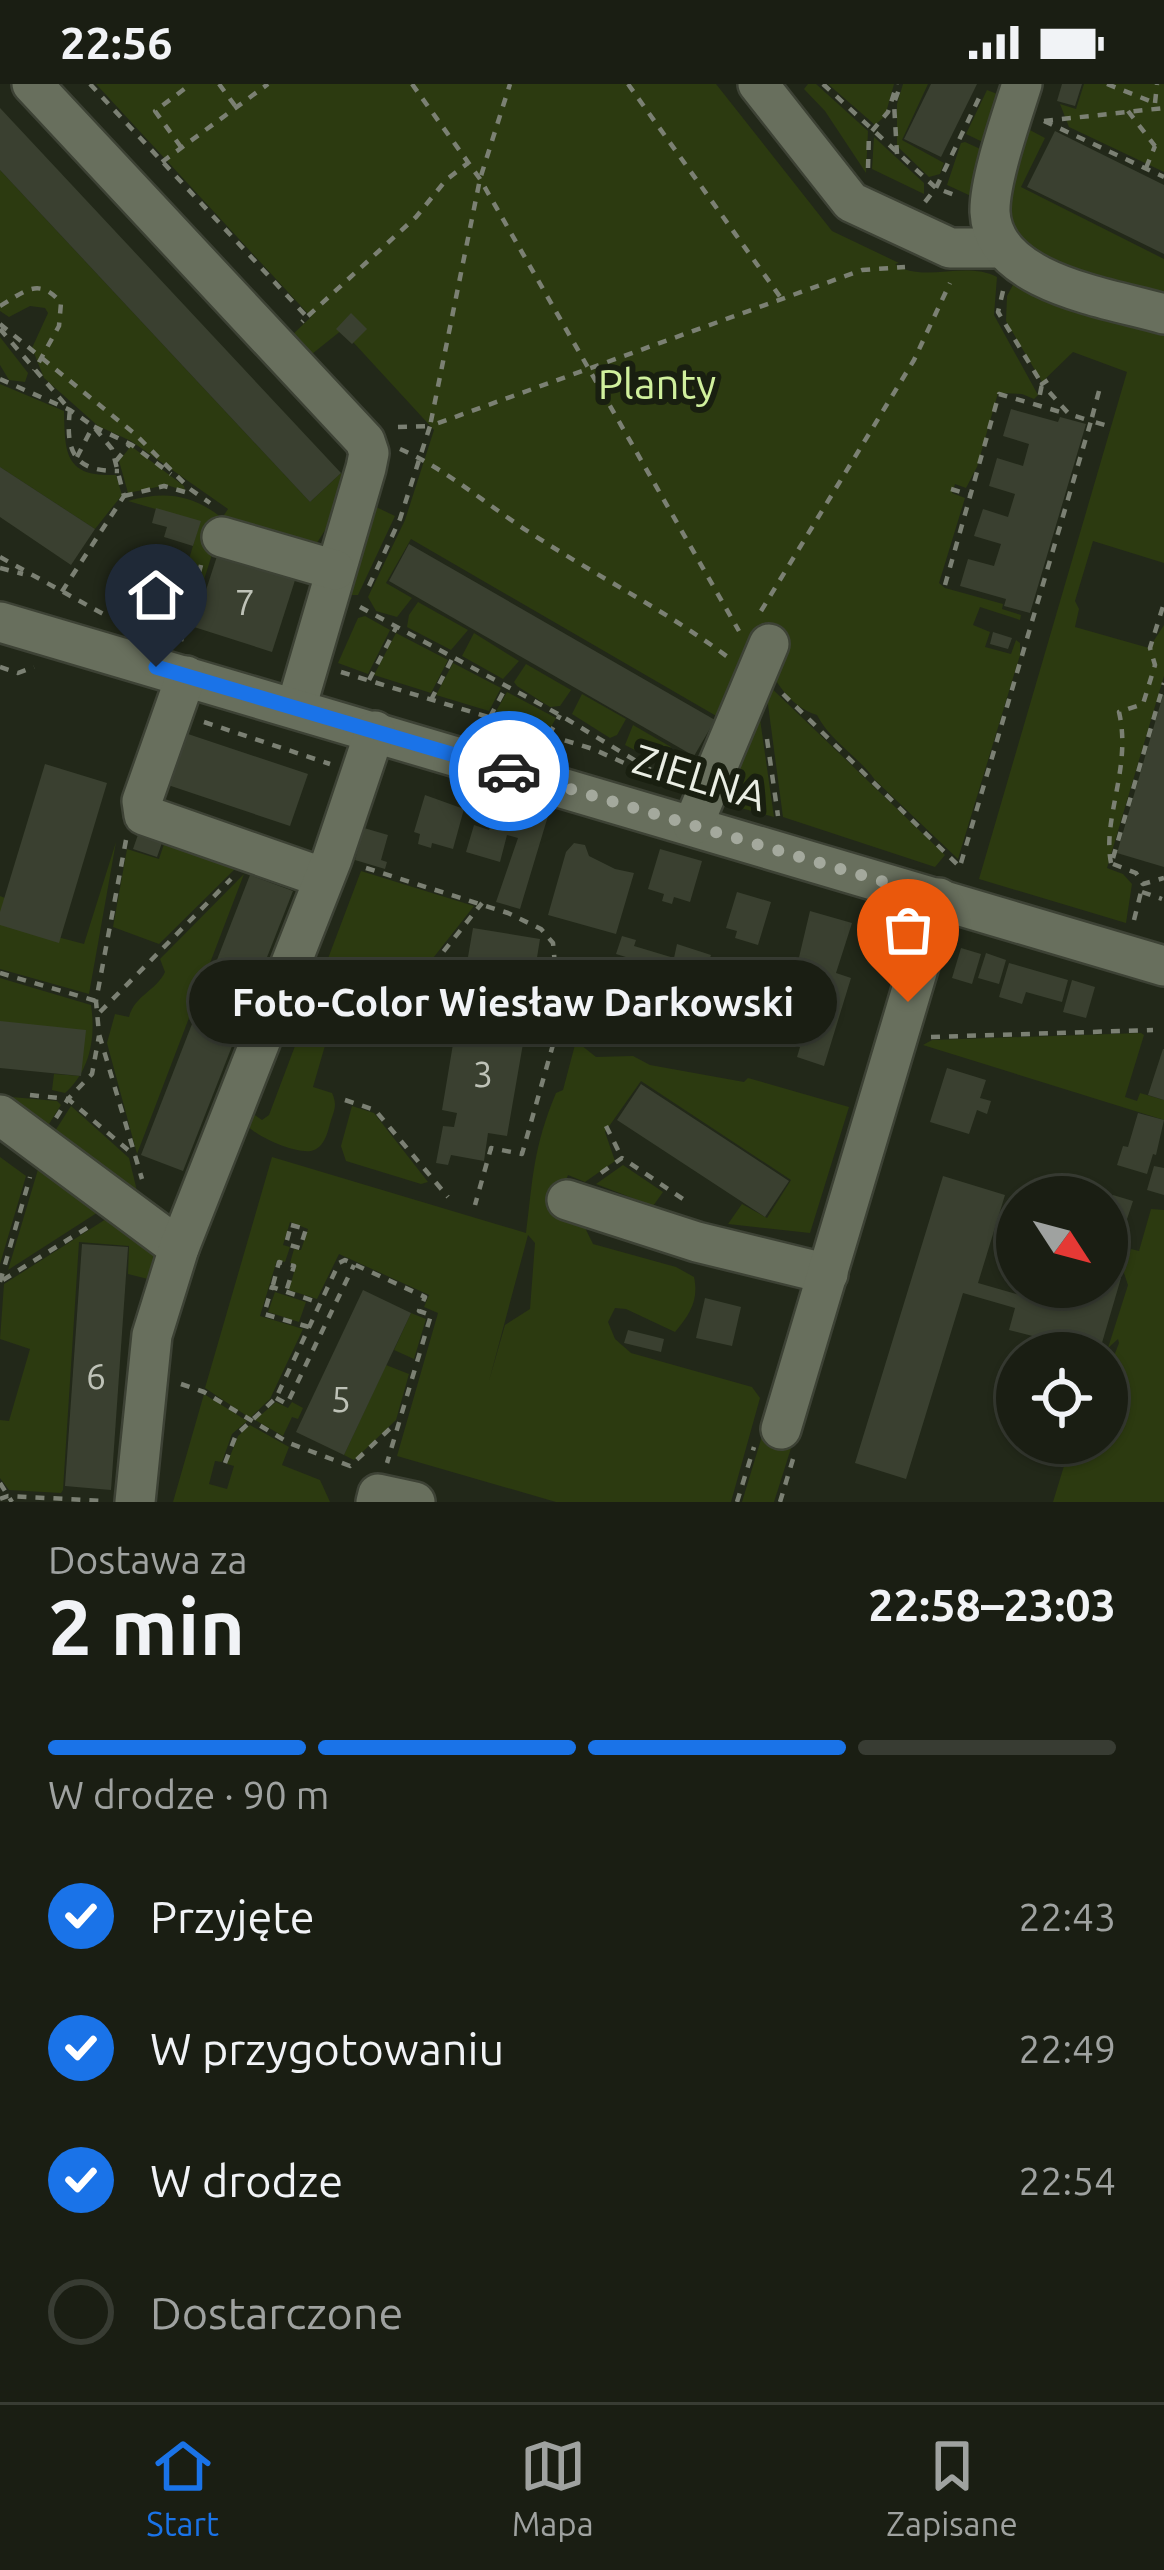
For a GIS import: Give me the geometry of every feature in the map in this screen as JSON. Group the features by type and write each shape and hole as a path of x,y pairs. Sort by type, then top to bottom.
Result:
{"street":[{"path":"32,84 356,429 369,453 351,580 307,666 296,708"},
{"path":"758,84 851,202 982,263 1024,268 1164,314"},
{"path":"982,263 990,209 1022,84"},
{"path":"217,521 351,580"},
{"name":"ZIELNA","path":"0,622 694,825 957,881 1164,967"},
{"path":"694,825 758,655"},
{"path":"186,676 142,800 144,815 328,868"},
{"path":"135,1502 152,1335 179,1247 328,868 375,731"},
{"path":"782,1429 828,1274 886,1131 957,881"},
{"path":"0,1115 179,1247"},
{"path":"567,1200 697,1243 828,1274"}],"path":[{"path":"90,84 308,317"},
{"path":"181,147 155,111 191,84"},
{"path":"219,84 236,107"},
{"path":"162,163 268,84"},
{"path":"412,84 480,179 758,655 957,881"},
{"path":"351,580 400,519 420,458 480,179 510,84"},
{"path":"628,84 781,298"},
{"path":"823,84 936,188 990,209"},
{"path":"872,131 888,112 899,84"},
{"path":"897,154 894,103 899,84"},
{"path":"936,188 986,84"},
{"path":"1107,84 1164,109"},
{"path":"1154,106 1157,84"},
{"path":"1154,106 1044,121 1164,177"},
{"path":"1128,111 1155,146"},
{"path":"1155,146 1164,146"},
{"path":"1145,168 1155,146"},
{"path":"262,328 296,327 468,163"},
{"path":"982,263 998,312 1042,384 1069,414"},
{"path":"758,655 754,623 914,360 982,263"},
{"path":"430,426 862,270"},
{"path":"0,305 21,290 38,286 61,303 59,326 34,370"},
{"path":"0,326 129,429 217,521 180,642 165,637"},
{"path":"0,326 70,410 67,437 83,466 100,472 119,471"},
{"path":"1038,405 1042,384 1051,377"},
{"path":"0,380 70,410 126,442 188,487"},
{"path":"957,881 1099,391"},
{"path":"945,585 1000,394 1105,425"},
{"path":"77,457 93,426"},
{"path":"93,426 115,458 124,496"},
{"path":"100,472 126,442 129,429"},
{"path":"420,458 742,667 758,655"},
{"path":"61,593 124,496 164,486 185,492 188,487"},
{"path":"951,489 971,495"},
{"path":"0,557 114,619"},
{"path":"0,568 29,576"},
{"path":"1111,863 1108,849 1122,776 1124,731 1119,712 1142,704 1155,664 1150,648 1164,603"},
{"path":"307,666 593,748 679,788 560,715 360,606"},
{"path":"368,681 397,626"},
{"path":"431,700 453,657"},
{"path":"1111,863 1164,683"},
{"path":"490,717 506,686"},
{"path":"549,735 560,715"},
{"path":"760,818 779,824 766,735"},
{"path":"142,800 123,848 96,1001 99,1034 146,1196"},
{"path":"1111,863 1136,873 1143,888 1162,899"},
{"path":"328,868 482,903 541,929 553,943 563,1024 522,1154 490,1148 475,1205"},
{"path":"1133,922 1143,888 1164,878"},
{"path":"98,1014 231,879"},
{"path":"343,984 405,1000 482,903"},
{"path":"0,974 96,1001"},
{"path":"919,1037 1153,1030"},
{"path":"68,1099 136,1157"},
{"path":"345,1100 375,1109 448,1198"},
{"path":"605,1126 622,1158"},
{"path":"287,1264 293,1246"},
{"path":"286,1292 294,1267 279,1262 264,1314 308,1328"},
{"path":"225,1463 236,1435 276,1398 339,1262 354,1264 425,1298 419,1311 431,1316 390,1454"},
{"path":"276,1398 287,1404 354,1264"},
{"path":"272,1288 320,1303"},
{"path":"179,1384 205,1392 290,1443 350,1466 400,1419"},
{"path":"0,1483 10,1499"},
{"path":"0,1499 114,1502"}],"green space":[{"name":"Planty","path":"96,84 716,84 832,231 906,270 985,272 997,277 994,315 1038,395 1034,399 998,393 977,467 966,488 955,484 952,493 965,498 939,583 1003,604 1002,609 1021,615 1020,620 980,607 973,625 990,632 985,647 1011,654 1016,640 1020,655 958,859 875,780 817,715 785,693 750,636 718,717 411,539 386,583 412,598 397,617 376,611 368,597 405,520 434,430 342,330 307,358 291,336 311,317"},
{"path":"816,84 868,131 866,173 825,111 804,89"},
{"path":"828,84 894,84 885,116 875,125"},
{"path":"903,84 928,84 902,140 944,163 940,174 929,177 897,146 897,104"},
{"path":"1084,84 1164,84 1164,172 1069,127 1060,104 1076,109"},
{"path":"987,90 1005,97 991,146 966,134"},
{"path":"1026,128 1045,138 1021,187 1164,259 1164,303 1041,267 1000,207"},
{"path":"874,137 924,183 924,194 872,169"},
{"path":"965,142 987,152 971,196 947,185"},
{"path":"0,170 310,502 341,473 345,477 327,527 310,554 215,545 190,624 171,620 200,522 128,501 177,497 222,518 228,509 131,441 98,426 44,378 32,348 48,313 45,308 30,306 9,317 0,311"},
{"path":"1014,283 1031,294 1043,292 1053,301 1164,334 1164,563 1093,541 1075,601 1079,609 1075,627 1149,648 1164,625 1164,676 1107,868 1132,884 1126,923 979,879 1127,372 1073,352 1042,382 1006,321 1007,296"},
{"path":"0,337 28,373 25,382 9,380 0,365"},
{"path":"0,384 64,411 71,460 86,472 116,475 122,495 95,529 0,467"},
{"path":"131,446 185,491 167,485 128,493 119,461"},
{"path":"374,506 395,516 358,595 349,595"},
{"path":"418,602 468,630 451,650 407,627"},
{"path":"365,616 390,630 368,674 338,663 358,618"},
{"path":"396,633 448,660 431,693 374,675"},
{"path":"474,633 519,661 503,679 462,656"},
{"path":"453,663 501,688 489,711 436,695"},
{"path":"526,664 571,690 560,706 550,707 517,686 514,682"},
{"path":"765,682 945,855 935,867 783,817"},
{"path":"507,692 556,718 550,729 495,713"},
{"path":"582,694 626,719 617,735 610,738 572,714"},
{"path":"759,712 774,817 711,800"},
{"path":"633,725 671,747 662,764 625,745"},
{"path":"166,838 240,864 159,944 113,927 127,849 159,859"},
{"path":"116,842 89,994 0,969 0,896 15,902 16,926 84,944"},
{"path":"361,871 474,906 404,995 344,980 313,1087 332,1093 334,1113 320,1146 295,1150 263,1137 243,1120 246,1109 262,1120 269,1115"},
{"path":"244,874 137,1154 107,1043 115,1014 129,1017 165,972 160,959"},
{"path":"0,978 91,1005 92,1041 80,1075 0,1021"},
{"path":"1141,1033 1125,1097 1137,1101 1140,1093 1164,1100 1164,1120 923,1045 932,1040"},
{"path":"576,1041 596,1057 633,1056 650,1065 744,1082 748,1078 849,1107 810,1233 728,1224 742,1204 767,1218 791,1180 641,1081 605,1132 615,1161 585,1182 568,1175 564,1185 593,1244 676,1267 694,1277 692,1306 675,1332 615,1308 608,1322 615,1339 631,1353 752,1387 760,1398 731,1502 556,1502 397,1456 438,1313 424,1307 429,1295 339,1254 317,1299 289,1290 296,1265 290,1263 294,1249 301,1250 308,1229 290,1222 283,1245 290,1247 285,1262 277,1260 260,1316 303,1329 270,1399 250,1418 205,1388 272,1157 526,1233 538,1147 556,1093 563,1090","holes":["528,1235 535,1243 530,1309 505,1325 489,1381"]},
{"path":"54,1074 79,1076 65,1093 52,1090"},
{"path":"0,1096 61,1105 40,1138 0,1108"},
{"path":"71,1106 129,1158 137,1191 125,1199 48,1142"},
{"path":"352,1106 374,1113 428,1182 421,1184 346,1161 341,1146"},
{"path":"42,1156 106,1207 8,1270"},
{"path":"0,1157 26,1176 0,1264"},
{"path":"623,1165 663,1192 653,1206 596,1184"},
{"path":"1151,1209 1164,1210 1164,1502 1053,1502 1065,1464 1128,1464 1128,1332 1113,1332 1121,1308 1128,1308 1128,1257 1131,1249 1139,1251"},
{"path":"106,1219 117,1221 161,1251 152,1280 128,1274 129,1246 79,1242 63,1490 9,1490 0,1478 0,1420 9,1421 30,1349 0,1339 4,1284"},
{"path":"275,1292 306,1302 299,1322 268,1312"},
{"path":"411,1313 426,1319 414,1359 394,1350"},
{"path":"386,1365 409,1374 396,1420 354,1460 344,1455"},
{"path":"204,1394 247,1421 232,1434 222,1462 215,1461 209,1484 227,1489 234,1466 227,1464 238,1436 250,1425 289,1447 282,1465 320,1480 330,1502 173,1502"},
{"path":"276,1402 303,1408 298,1419 292,1417 283,1436 255,1420"},
{"path":"762,1436 792,1445 774,1502 742,1502"}],"building":[{"path":"931,84 977,84 941,157 904,139"},
{"path":"1062,84 1082,84 1075,106 1057,101"},
{"path":"0,108 341,473 310,502 0,170"},
{"path":"1055,131 1164,185 1164,254 1027,187"},
{"path":"351,313 367,329 352,344 336,329"},
{"path":"1011,409 1086,424 1030,613 1004,606 1006,599 960,586 968,559 994,566 1001,544 974,536 983,509 1008,517 1015,494 989,486 997,458 1023,466 1029,444 1003,436"},
{"path":"0,467 95,529 71,565 0,517"},
{"path":"156,508 201,521 193,546 164,537 167,527 152,523"},
{"path":"409,544 715,720 694,756 389,581"},
{"path":"219,550 297,574 272,652 194,627"},
{"path":"132,560 184,576 171,620 119,604"},
{"path":"993,632 1012,638 1008,649 990,644"},
{"path":"1164,695 1164,867 1117,853"},
{"path":"182,732 308,774 290,826 165,784"},
{"path":"45,764 107,783 59,943 0,925"},
{"path":"425,795 464,809 453,849 418,844 420,834 414,832"},
{"path":"497,802 548,816 520,909 496,902 518,838 507,835 500,862 466,852 474,825 489,830"},
{"path":"141,826 165,834 157,857 133,849"},
{"path":"364,828 388,835 381,860 387,862 385,869 355,860"},
{"path":"574,843 585,845 589,856 615,869 634,873 616,934 548,915 566,852"},
{"path":"660,849 702,861 690,902 674,897 672,904 662,901 664,894 648,889"},
{"path":"250,875 293,891 183,1171 141,1155"},
{"path":"737,892 771,902 758,945 735,938 737,931 726,928"},
{"path":"810,911 852,923 836,973 851,978 824,1066 797,1057 800,1047 787,1043 797,1011 787,1008"},
{"path":"473,928 540,939 528,1013 538,1015 535,1034 525,1032 507,1136 488,1133 484,1161 451,1155 448,1165 436,1163 443,1126 454,1127 457,1113 442,1110 455,1032 470,1035 474,1012 459,1009"},
{"path":"622,936 636,940 634,946 674,958 677,944 711,955 709,961 753,974 741,1017 697,1003 700,991 649,975 652,965 616,954"},
{"path":"961,948 981,954 972,984 952,978"},
{"path":"986,953 1006,960 999,984 978,978"},
{"path":"1009,963 1068,980 1062,1002 1026,992 1022,1004 999,997"},
{"path":"1072,980 1095,987 1086,1018 1063,1012"},
{"path":"0,1021 86,1030 81,1076 0,1068"},
{"path":"1164,1049 1164,1100 1148,1095"},
{"path":"947,1068 986,1080 980,1098 991,1101 987,1114 977,1110 969,1134 930,1122"},
{"path":"641,1084 789,1181 765,1217 617,1120"},
{"path":"1138,1113 1164,1120 1147,1174 1117,1165"},
{"path":"1154,1166 1164,1168 1164,1195 1147,1190"},
{"path":"943,1176 996,1192 996,1224 978,1283 996,1288 996,1303 963,1293 906,1479 855,1463"},
{"path":"82,1244 128,1247 111,1490 65,1486"},
{"path":"363,1290 411,1313 344,1455 296,1432"},
{"path":"705,1298 741,1307 732,1346 696,1338"},
{"path":"1015,1308 1112,1308 1105,1332 1009,1330"},
{"path":"628,1330 664,1339 661,1352 624,1343"}],"way so far":[{"path":"509,771 939,898 908,1002"}],"place":[{"name":"Foto-Color Wiesław Darkowski","path":"908,1002"}],"route":[{"path":"156,667 509,771"}]}
